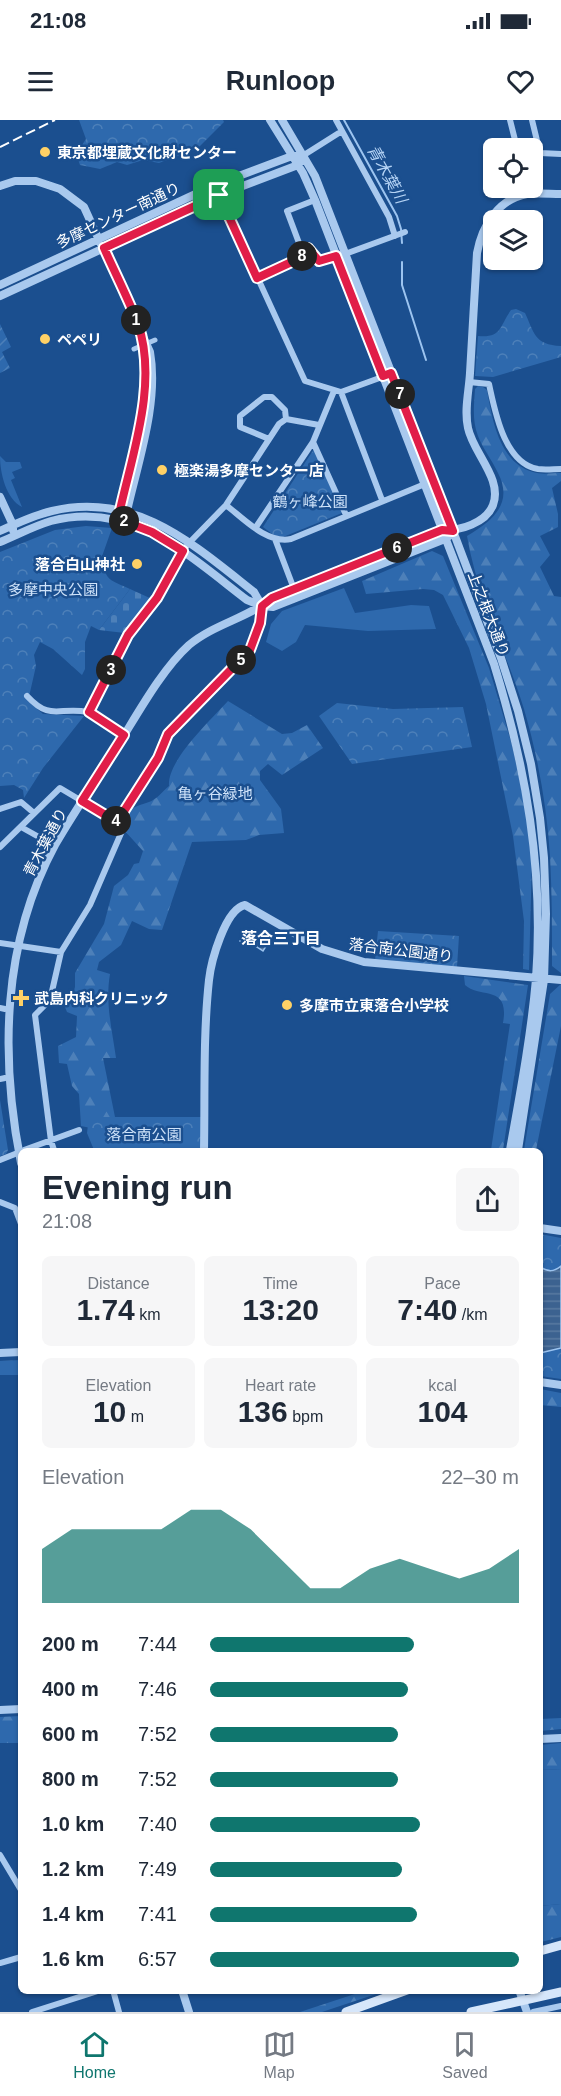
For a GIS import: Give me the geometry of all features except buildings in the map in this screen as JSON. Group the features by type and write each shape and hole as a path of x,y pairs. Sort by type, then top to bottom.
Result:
{"main road":[{"path":"543,1950 561,1945"},
{"path":"543,1993 561,1992"},
{"path":"346,2012 396,1994"},
{"path":"471,2012 521,1994"}],"street":[{"name":"上之根大通り","path":"270,120 298,165 341,255"},
{"name":"上之根大通り","path":"282,120 315,176 341,255 494,664 523,766 535,859 540,979 510,1148"},
{"path":"315,200 287,211 299,243 308,248 319,261 399,235 336,120"},
{"path":"510,120 514,138"},
{"path":"532,120 540,153 561,154"},
{"path":"298,165 304,155 342,131"},
{"name":"多摩センター南通り","path":"0,285 215,185 292,156 304,155"},
{"name":"多摩センター南通り","path":"0,296 219,195 298,165"},
{"path":"0,186 15,181 36,181 60,189 84,207 138,325 145,364 145,391 121,520"},
{"path":"215,185 305,381 337,392 387,375"},
{"path":"543,192 561,194"},
{"path":"453,531 480,521 493,505 494,483 468,429 466,412 477,253 485,226 501,206 516,198"},
{"path":"257,278 298,259 308,248"},
{"path":"134,350 155,340"},
{"name":"上之根大通り","path":"387,375 453,531 504,669 518,711 531,764 540,818 546,914 518,1148"},
{"path":"469,382 489,384 498,423 514,453 524,463 537,469 561,469"},
{"path":"256,527 313,442 319,425 337,392"},
{"path":"337,392 382,500"},
{"path":"269,438 240,427 240,416 264,397 272,397 285,410 286,419"},
{"path":"89,712 128,635 157,598 183,551 226,506 279,424 286,419 319,425"},
{"path":"313,442 345,515"},
{"path":"226,506 275,539 283,541 425,483"},
{"path":"0,496 13,525 12,537"},
{"path":"1,528 52,510 72,507 124,510 155,522 189,543 254,592 262,606 260,623 250,650 168,734 158,758 117,822"},
{"path":"0,542 40,525 63,519 92,517 121,520 152,532 183,551 248,600 262,606"},
{"path":"1,528 12,537"},
{"name":"青木葉通り","path":"262,606 273,607 344,574 453,531"},
{"path":"275,539 294,589"},
{"name":"青木葉通り","path":"20,1148 12,1126 3,1079 2,1009 16,945 29,905 55,846 167,670 188,646 211,630 262,606 272,598 344,574"},
{"path":"27,696 47,712 89,712 124,735"},
{"path":"0,847 60,788 117,822 122,831 90,905 60,952 50,1000 35,1015 53,1148"},
{"path":"0,808 21,802 34,813"},
{"path":"21,827 55,846"},
{"name":"落合南公園通り","path":"204,1148 209,979 215,949 228,920 241,906 245,904 322,949 355,960 540,979"},
{"path":"0,943 60,952"},
{"path":"540,979 561,980"},
{"path":"32,1148 79,1130"},
{"path":"0,1160 18,1153"},
{"path":"0,1202 18,1207"},
{"path":"543,1228 561,1231"},
{"path":"0,1353 18,1352"},
{"path":"543,1383 561,1386"},
{"path":"0,1710 18,1709"},
{"path":"543,1739 561,1737"},
{"path":"0,1855 18,1885"},
{"path":"0,1964 18,1958"},
{"path":"32,2012 88,1994"},
{"path":"114,1994 119,2012"},
{"path":"183,1994 189,2012"},
{"path":"521,1994 527,2012"},
{"path":"533,2012 561,2006"}],"green space":[{"path":"79,120 223,120 224,122 197,149 159,163 143,160 127,165 117,162 100,169 80,165 76,154 86,139"},
{"path":"516,309 525,313 533,332 540,340 561,346 561,357 493,377 475,376 478,336 496,333 511,310"},
{"path":"0,324 11,347 2,352 10,368 0,373"},
{"path":"478,386 487,390 499,438 512,459 521,467 536,473 561,473 561,481 552,488 558,514 558,527 540,536 550,555 540,567 554,596 561,597 561,973 552,966 552,897 547,819 534,745 517,687 485,602 467,536 492,518 502,503 503,494 498,473 476,430 474,407 475,389"},
{"name":"鶴ヶ峰公園","path":"314,449 342,513 283,537 275,536 263,527"},
{"path":"0,456 6,462 20,462 22,468 12,472 15,478 11,480 22,507 8,492 1,470"},
{"name":"多摩中央公園","path":"86,526 112,528 100,562 105,565 106,575 109,578 130,589 99,630 91,626 85,642 85,669 82,675 53,649 40,642 34,655 36,666 28,701 43,714 84,716 43,768 24,798 23,790 14,785 0,786 0,552 55,530"},
{"path":"432,551 443,556 489,668 512,745 528,820 532,859 529,970 523,969 524,921 513,836 486,704 469,648 443,595 434,590 423,589 366,594 362,581"},
{"path":"344,588 355,613 411,605 429,606 436,629 368,631 305,625 296,642 282,651 266,642 271,624 282,611"},
{"path":"130,589 152,599 125,633 99,630"},
{"name":"亀ヶ谷緑地","path":"228,701 282,734 292,733 307,725 323,748 282,775 268,764 260,771 260,780 281,809 284,833 259,835 246,840 192,842 162,930 149,929 132,921 121,945 99,962 97,970 110,974 109,1006 116,1058 103,1058 115,1117 115,1133 81,1126 79,1094 72,1086 67,1064 59,1063 58,1046 76,1037 77,1016 67,1012 63,1002 70,1004 75,987 75,973 104,924 114,886 128,875 134,864 139,863 143,851 124,830 120,819 133,808 152,801 169,786 170,776 182,753"},
{"path":"337,703 393,709 463,707 472,747 352,764 319,716"},
{"path":"378,931 459,936 457,967 375,960"},
{"path":"464,976 528,985 503,1148 491,1148 510,1024 503,1023 504,1011 498,998 465,985"},
{"path":"561,984 561,1026 536,1148 524,1148 550,994"},
{"path":"0,1100 8,1150 6,1154 0,1156"},
{"name":"落合南公園","path":"89,1117 201,1117 201,1148 93,1148 87,1133"},
{"path":"543,1235 561,1238 561,1379 543,1376"},
{"path":"18,1360 18,1375 0,1375 0,1361"},
{"path":"543,1390 561,1393 561,1407 543,1405"},
{"path":"18,1716 18,1743 0,1743 0,1717"},
{"path":"561,1718 561,1729 543,1731 543,1719"},
{"path":"561,1743 561,1769 543,1770 543,1745"},
{"path":"561,1769 561,1904 543,1906 543,1770"},
{"path":"561,1904 561,1937 543,1942 543,1906"},
{"path":"355,1994 376,1994 322,2012 300,2012"}],"shaded area":[{"path":"247,930 268,943 263,951 249,942 246,945 240,941"},
{"path":"561,1266 561,1348 543,1352 543,1268 551,1271"}],"waterway":[{"name":"青木葉川","path":"344,120 397,216 402,243"},
{"name":"青木葉川","path":"402,262 402,285 426,360"}],"railway":[{"path":"0,147 55,120"}],"place":[{"name":"東京都埋蔵文化財センター","path":"45,152"},
{"name":"ペペリ","path":"45,339"},
{"name":"極楽湯多摩センター店","path":"162,470"},
{"name":"落合白山神社","path":"137,564"},
{"name":"武島内科クリニック","path":"21,998"},
{"name":"多摩市立東落合小学校","path":"287,1005"}],"district":[{"name":"落合三丁目","path":"281,938"}],"route":[{"path":"219,195 257,278 298,259 308,248 319,261 336,256 383,376 391,373 453,531 442,530 272,598 262,606 260,623 250,650 168,734 158,758 117,822 82,801 124,735 89,712 128,635 146,615 183,551 152,532 121,520 120,510 144,403 146,375 138,325 104,248 219,195"}]}
